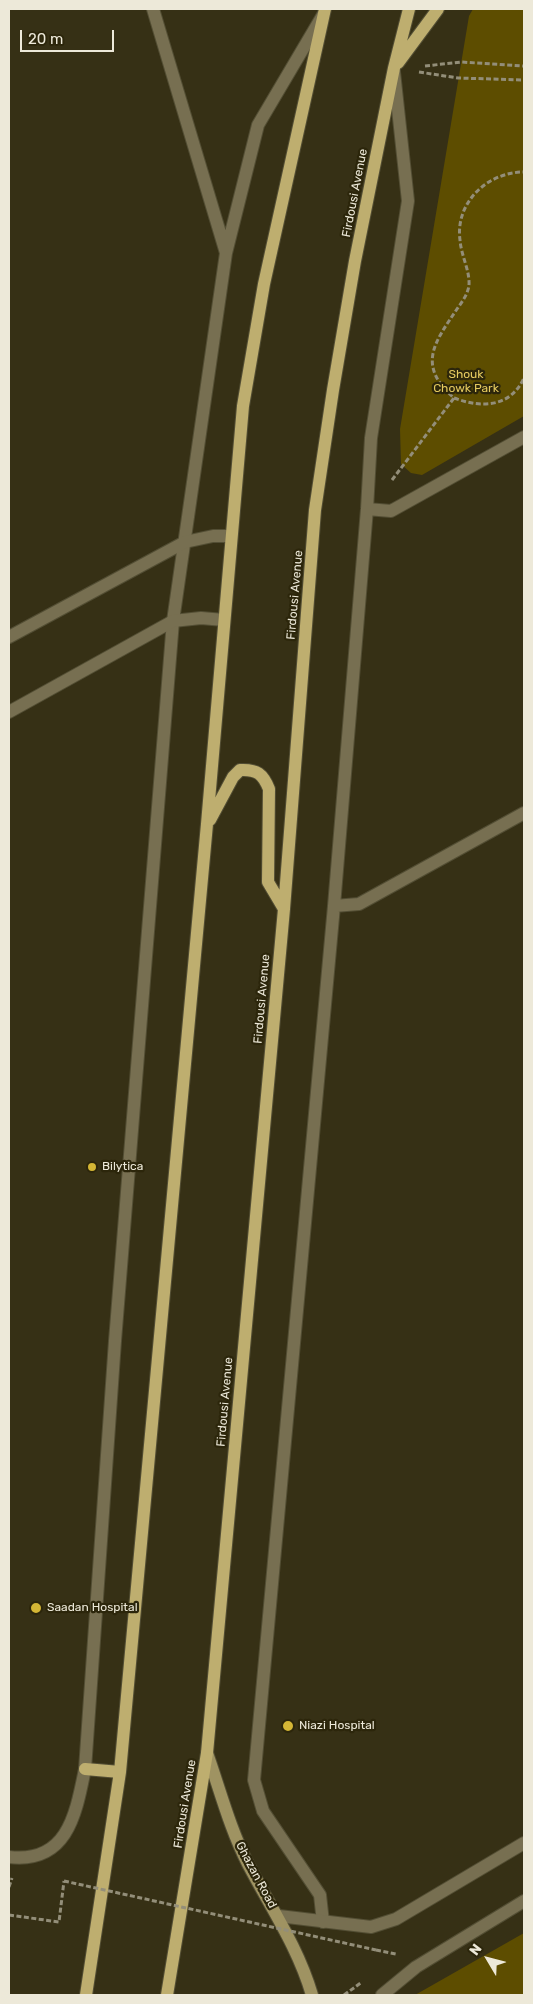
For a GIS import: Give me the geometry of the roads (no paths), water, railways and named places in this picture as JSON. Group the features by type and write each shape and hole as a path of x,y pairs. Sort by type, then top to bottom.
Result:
{"main road":[{"name":"Firdousi Avenue","path":"167,1995 207,1753 284,908 315,510 355,261 394,68 409,9"},
{"path":"394,68 438,9"},
{"path":"86,1995 120,1772 207,824 243,406 264,284 324,10"},
{"path":"207,824 233,777 240,770 256,771 264,777 269,789 268,882 284,908"},
{"name":"Ghazan Road","path":"207,1753 235,1836 249,1866 297,1953 312,1995"},
{"path":"85,1768 120,1772"}],"street":[{"path":"153,9 226,253"},
{"path":"9,1858 32,1856 46,1851 60,1840 72,1823 85,1768 115,1331 173,621 226,253 258,125 324,10"},
{"path":"323,1922 320,1895 263,1811 254,1780 334,906 367,509 371,438 408,200 394,68"},
{"path":"367,509 391,511 524,437"},
{"path":"9,637 185,542 206,537 231,536"},
{"path":"9,712 173,621 201,618 224,620"},
{"path":"334,906 359,904 524,813"},
{"path":"278,1916 371,1927 396,1919 524,1843"},
{"path":"382,1995 416,1968 524,1901"}],"place":[{"name":"Bilytica","path":"92,1167"},
{"name":"Saadan Hospital","path":"36,1608"},
{"name":"Niazi Hospital","path":"288,1726"}],"park label":[{"name":"Shouk Chowk Park","path":"466,382"}]}
